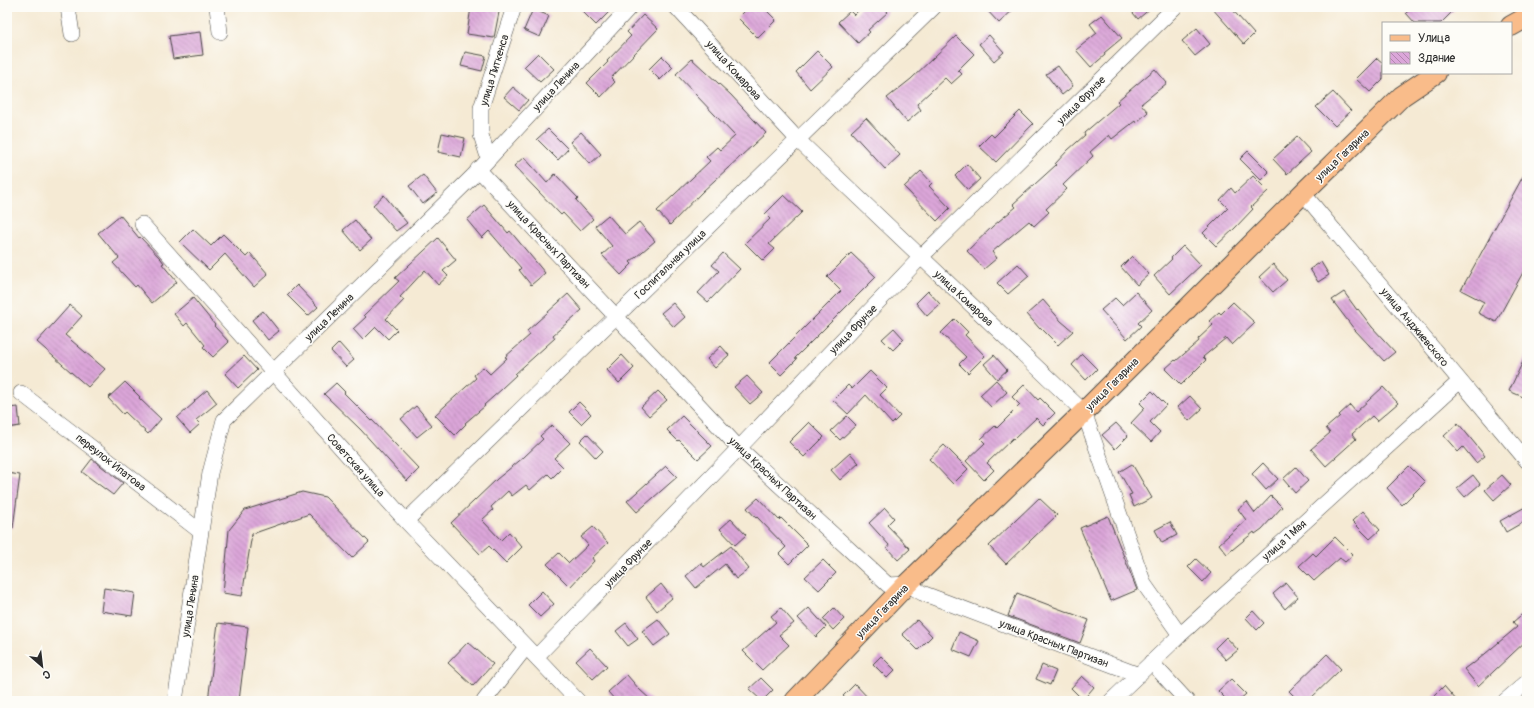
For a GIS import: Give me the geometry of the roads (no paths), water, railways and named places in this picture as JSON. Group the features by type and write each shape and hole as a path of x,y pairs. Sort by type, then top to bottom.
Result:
{"main road":[{"path":"1512,25 1527,17"},
{"name":"улица Гагарина","path":"795,701 907,584 1084,412 1303,193 1402,96 1435,74"}],"street":[{"path":"68,7 72,34"},
{"path":"217,7 220,32"},
{"name":"улица Литкенса","path":"488,157 481,135 481,108 514,7"},
{"name":"улица Ленина","path":"175,701 210,473 224,420 478,169 630,7"},
{"name":"улица Комарова","path":"676,7 798,140 1084,412 1144,584 1180,635"},
{"name":"Госпитальная улица","path":"406,521 934,7"},
{"name":"улица Фрунзе","path":"484,701 531,652 739,448 921,257 1175,7"},
{"name":"улица Красных Партизан","path":"478,169 739,448 888,586 907,584 922,593 1139,675"},
{"name":"улица Анджиевского","path":"1303,193 1527,462"},
{"name":"Советская улица","path":"142,224 406,521 578,701"},
{"name":"улица 1 Мая","path":"1111,701 1180,635 1460,381"},
{"name":"переулок Ипатова","path":"21,393 201,532"},
{"path":"1151,662 1187,701"},
{"path":"1505,701 1527,682"}]}
